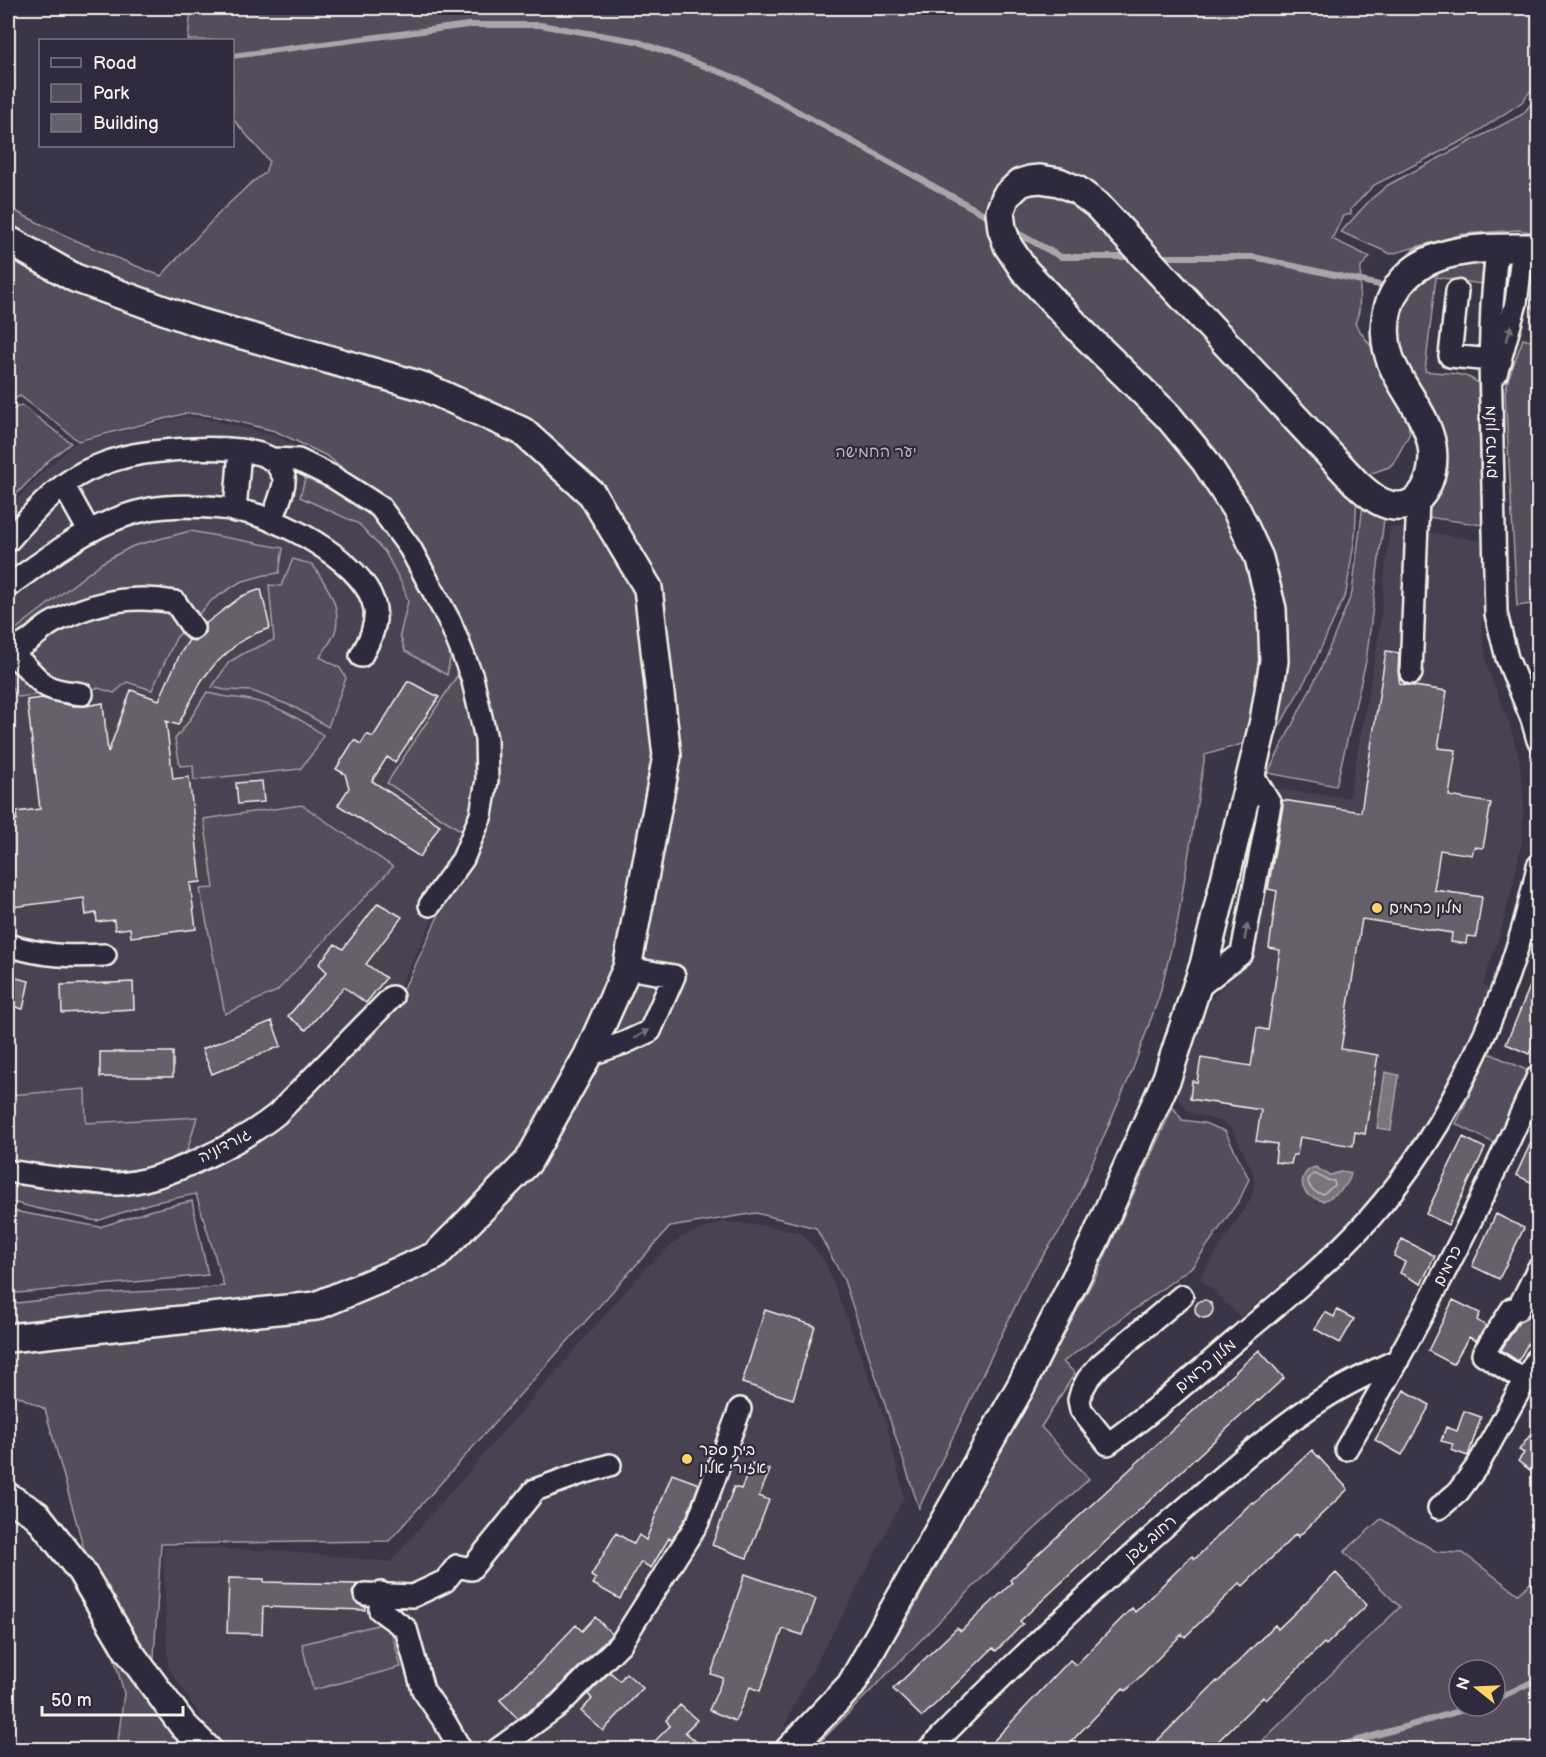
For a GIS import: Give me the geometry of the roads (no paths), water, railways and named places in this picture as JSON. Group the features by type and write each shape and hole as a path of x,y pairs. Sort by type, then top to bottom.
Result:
{"main road":[{"path":"789,1749 850,1685 1021,1386 1095,1240 1167,1078 1204,965 1264,721 1274,661 1272,609 1259,558 1237,511 1205,461 1168,416 1084,334 1013,255 1004,237 1000,220 1000,212 1006,196 1020,183 1040,179 1059,182 1085,195 1097,205 1356,483 1369,495 1383,503 1396,505 1408,504 1426,489 1432,476 1434,461 1425,423 1392,363 1386,344 1387,310 1394,294 1403,280 1415,269 1448,253 1520,248"},
{"path":"8,240 75,278 194,321 425,387 522,431 592,494 648,588 667,756 627,968 588,1055 528,1162 435,1256 316,1306 8,1338"},
{"path":"8,1497 37,1515 81,1570 127,1649 183,1725 208,1749"}],"street":[{"name":"מלון כרמים","path":"1520,248 1492,305 1495,361 1490,388 1496,614 1507,658 1539,740"},
{"path":"1457,291 1450,356 1495,361"},
{"path":"8,541 64,486 85,472 122,458 153,452 226,448 260,453 275,461 284,478 272,521"},
{"path":"235,511 240,450"},
{"path":"270,459 298,460 333,477 380,507 410,548 450,622 472,677 486,739 487,780 481,815 463,858 430,905"},
{"path":"64,486 89,531"},
{"path":"1411,673 1418,498"},
{"path":"8,586 89,531 116,518 151,509 185,506 249,513 272,521 314,542 337,557 359,578 375,609 370,640 361,656"},
{"path":"8,652 28,643 47,625 87,607 125,598 153,598 175,602 193,628"},
{"path":"8,652 53,689 82,694"},
{"name":"מלון כרמים","path":"1182,1296 1101,1364 1082,1390 1079,1400 1081,1410 1108,1444 1169,1398 1318,1271 1370,1218 1396,1185 1417,1156 1446,1108 1488,1026 1519,939 1539,866"},
{"path":"8,945 26,951 70,957 105,955"},
{"path":"588,1055 624,1043 650,1031 674,976 627,968"},
{"name":"גורדוניה","path":"8,1171 116,1184 145,1180 182,1167 230,1144 277,1114 392,997"},
{"name":"כרמים","path":"1346,1449 1398,1360 1477,1210 1539,1076"},
{"path":"1526,1381 1483,1354 1512,1309 1518,1309 1539,1269"},
{"path":"1439,1508 1458,1492 1478,1465 1539,1357"},
{"name":"רחוב גפן","path":"928,1749 1030,1648 1238,1463 1290,1421 1322,1399 1398,1360"},
{"path":"497,1749 559,1705 621,1643 698,1522 740,1408"},
{"path":"461,1749 446,1722 423,1690 406,1629 380,1610 373,1593 413,1596 445,1581 457,1566 471,1569 535,1490 610,1465"}],"water":[{"path":"1385,1072 1399,1075 1391,1130 1377,1128"},
{"path":"1315,1167 1329,1175 1348,1172 1351,1173 1350,1178 1341,1190 1323,1201 1313,1198 1305,1191 1302,1183 1304,1175"}],"waterway":[{"path":"234,56 468,25 540,25 636,41 739,79 993,219"},
{"path":"1012,230 1061,257 1133,257"},
{"path":"1405,262 1417,249 1432,247"},
{"path":"1155,257 1254,257 1384,286 1389,280"},
{"path":"1507,1694 1538,1679"},
{"path":"1324,1750 1447,1715"}],"place":[{"name":"מלון כרמים","path":"1377,908"},
{"name":"בית ספר אזורי אלון","path":"687,1459"}],"park label":[{"name":"יער החמישה","path":"876,452"}]}
